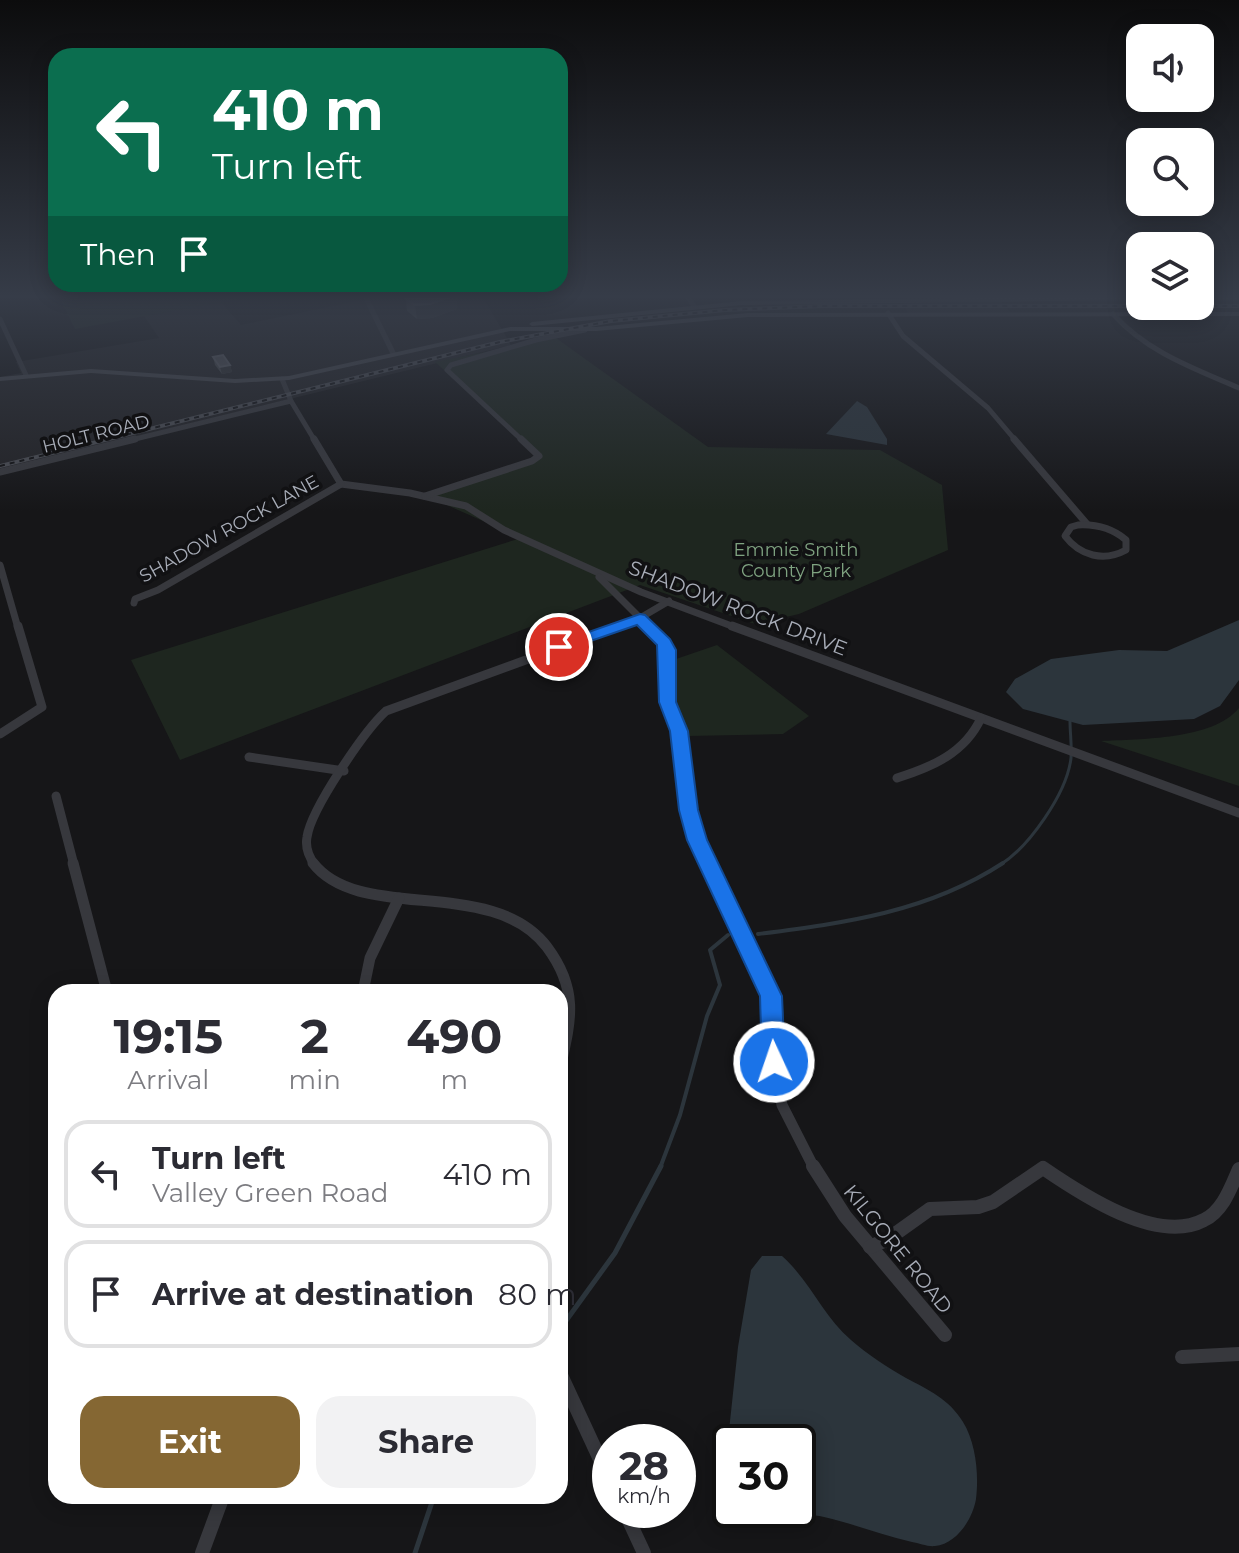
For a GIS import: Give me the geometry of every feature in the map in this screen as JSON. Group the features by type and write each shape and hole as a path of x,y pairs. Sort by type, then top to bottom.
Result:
{"main road":[{"path":"0,379 91,371 235,381 282,379 340,366"}],"street":[{"path":"22,366 26,375"},
{"path":"425,496 532,461 539,456 447,370 450,366"},
{"path":"939,366 988,408 1087,524 1121,535 1128,546 1126,550 1104,557 1075,548 1068,542 1067,531 1087,524"},
{"path":"1193,366 1239,388"},
{"path":"282,379 291,401 341,484"},
{"name":"HOLT ROAD","path":"0,472 291,401"},
{"name":"SHADOW ROCK DRIVE","path":"341,484 425,496 466,506 504,530 595,573 1239,813"},
{"name":"SHADOW ROCK LANE","path":"134,603 135,599 158,590 341,484"},
{"path":"0,565 42,707 0,734"},
{"name":"KILGORE ROAD","path":"595,573 668,650 668,702 679,731 689,810 697,840 771,996 774,1062 782,1105 814,1169 870,1247 945,1335"},
{"path":"565,984 544,943 522,923 495,912 399,898 342,885 324,876 307,849 306,837 375,721 398,705 640,618 669,601"},
{"path":"897,778 944,759 977,731 981,718"},
{"path":"249,757 344,771"},
{"path":"56,796 105,984"},
{"path":"362,984 399,898"},
{"path":"568,990 572,999 568,1022"},
{"path":"870,1247 888,1239 930,1209 978,1207 993,1202 1043,1168 1145,1224 1185,1227 1203,1221 1218,1210 1239,1169"},
{"path":"1182,1357 1239,1354"},
{"path":"568,1390 592,1442"},
{"path":"202,1553 220,1504"},
{"path":"632,1528 644,1553"}],"shaded area":[{"path":"18,366 423,366 0,470 0,377 21,373"},
{"path":"857,401 867,407 887,439 887,445 826,434"},
{"path":"1239,620 1239,680 1220,706 1194,719 1083,725 1023,709 1006,692 1015,679 1051,659 1119,650 1167,651"},
{"path":"762,1256 782,1256 801,1276 841,1331 885,1365 938,1396 963,1422 976,1459 976,1499 968,1522 957,1535 943,1544 929,1546 816,1516 816,1424 730,1424 751,1270"}],"green space":[{"name":"Emmie Smith County Park","path":"440,366 596,366 708,447 880,450 942,485 948,550 799,614 755,624 640,585 180,760 131,660 521,538 422,494 542,456"},
{"path":"717,645 809,716 783,734 688,736 674,701 676,659"},
{"path":"1239,708 1239,786 1101,741 1194,732 1227,719"}],"waterway":[{"path":"1001,864 1023,846 1045,818 1062,787 1071,758 1070,721"},
{"path":"758,934 885,913 945,893 1001,864"},
{"path":"660,1168 680,1115 707,1016 720,985 710,950 728,935"},
{"path":"568,1318 615,1253 660,1168"},
{"path":"415,1553 431,1504"}],"railway":[{"path":"0,466 401,366"}],"route":[{"path":"559,647 640,618 668,650 668,702 679,731 689,810 697,840 771,996 774,1062"}]}
